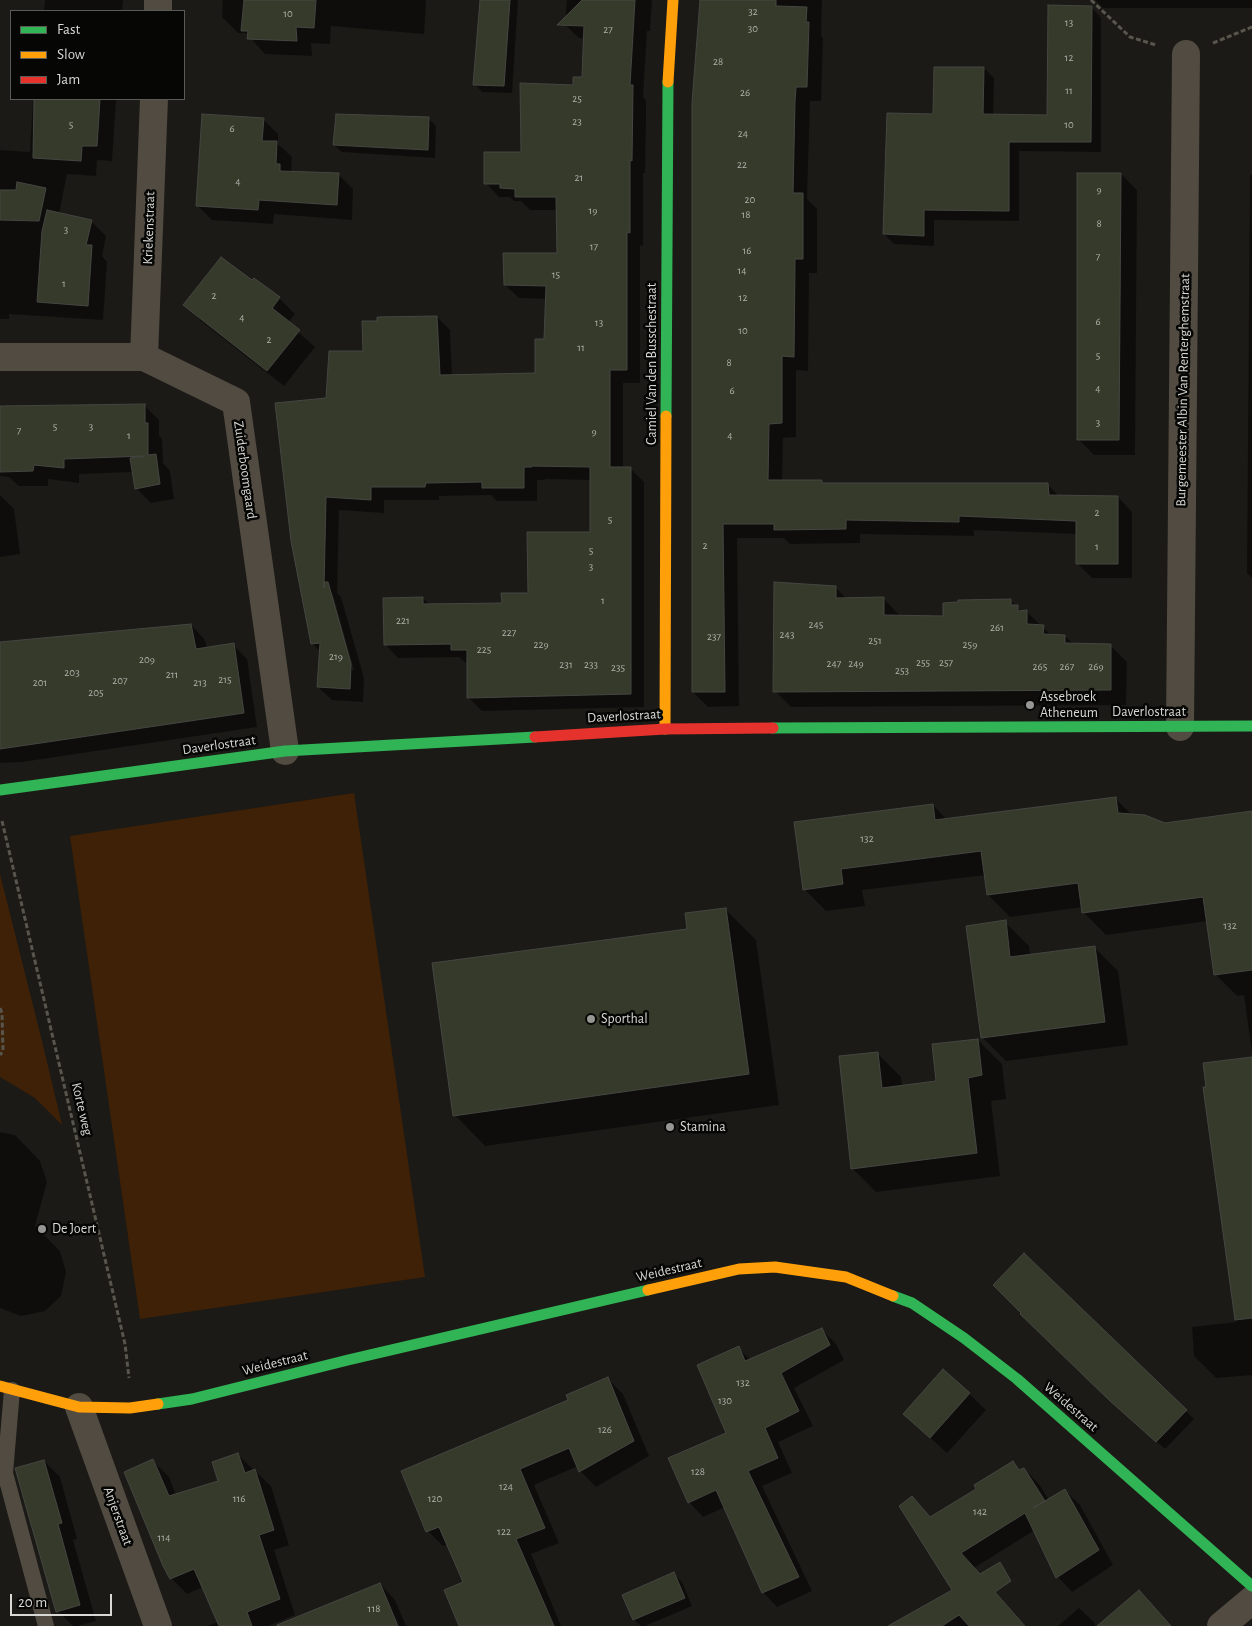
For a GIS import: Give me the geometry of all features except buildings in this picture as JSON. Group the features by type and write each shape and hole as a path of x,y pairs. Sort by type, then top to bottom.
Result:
{"street":[{"name":"Camiel Van den Busschestraat","path":"665,729 668,82 673,0"},
{"name":"Burgemeester Albin Van Renterghemstraat","path":"1180,727 1186,54"},
{"name":"Kriekenstraat","path":"144,357 154,100"},
{"name":"Zuiderboomgaard","path":"0,357 144,357 236,402 285,751"},
{"name":"Daverlostraat","path":"0,790 285,751 665,729 951,726 1252,726"},
{"name":"Weidestraat","path":"6,1388 79,1407 130,1408 192,1399 348,1360 739,1269 775,1267 846,1277 912,1303 964,1338 1016,1379 1252,1586"},
{"name":"Anjerstraat","path":"79,1407 158,1626"},
{"path":"1221,1626 1252,1600"}],"lane":[{"path":"6,1388 5,1473 46,1626"}],"path":[{"name":"Korte weg","path":"0,817 16,875 125,1344 129,1368 130,1408"},
{"path":"0,1008 2,1013 4,1051 0,1055"}],"shaded area":[{"path":"354,793 425,1277 140,1319 70,836"},
{"path":"0,874 62,1125 35,1098 0,1077"}],"traffic: fast":[{"path":"666,416 668,82"},
{"path":"773,728 1252,726"},
{"path":"0,790 285,751 535,737"},
{"path":"158,1404 192,1399 348,1360 648,1290"},
{"path":"893,1296 912,1303 964,1338 1017,1379 1252,1586"}],"traffic: slow":[{"path":"668,82 673,0"},
{"path":"665,729 666,416"},
{"path":"648,1290 739,1269 775,1267 846,1277 893,1296"},
{"path":"0,1386 79,1407 130,1408 158,1404"}],"traffic: jam":[{"path":"535,737 665,729 773,728"}],"place":[{"name":"Assebroek Atheneum","path":"1030,705"},
{"name":"Sporthal","path":"591,1019"},
{"name":"Stamina","path":"670,1127"},
{"name":"De Joert","path":"42,1229"}]}
